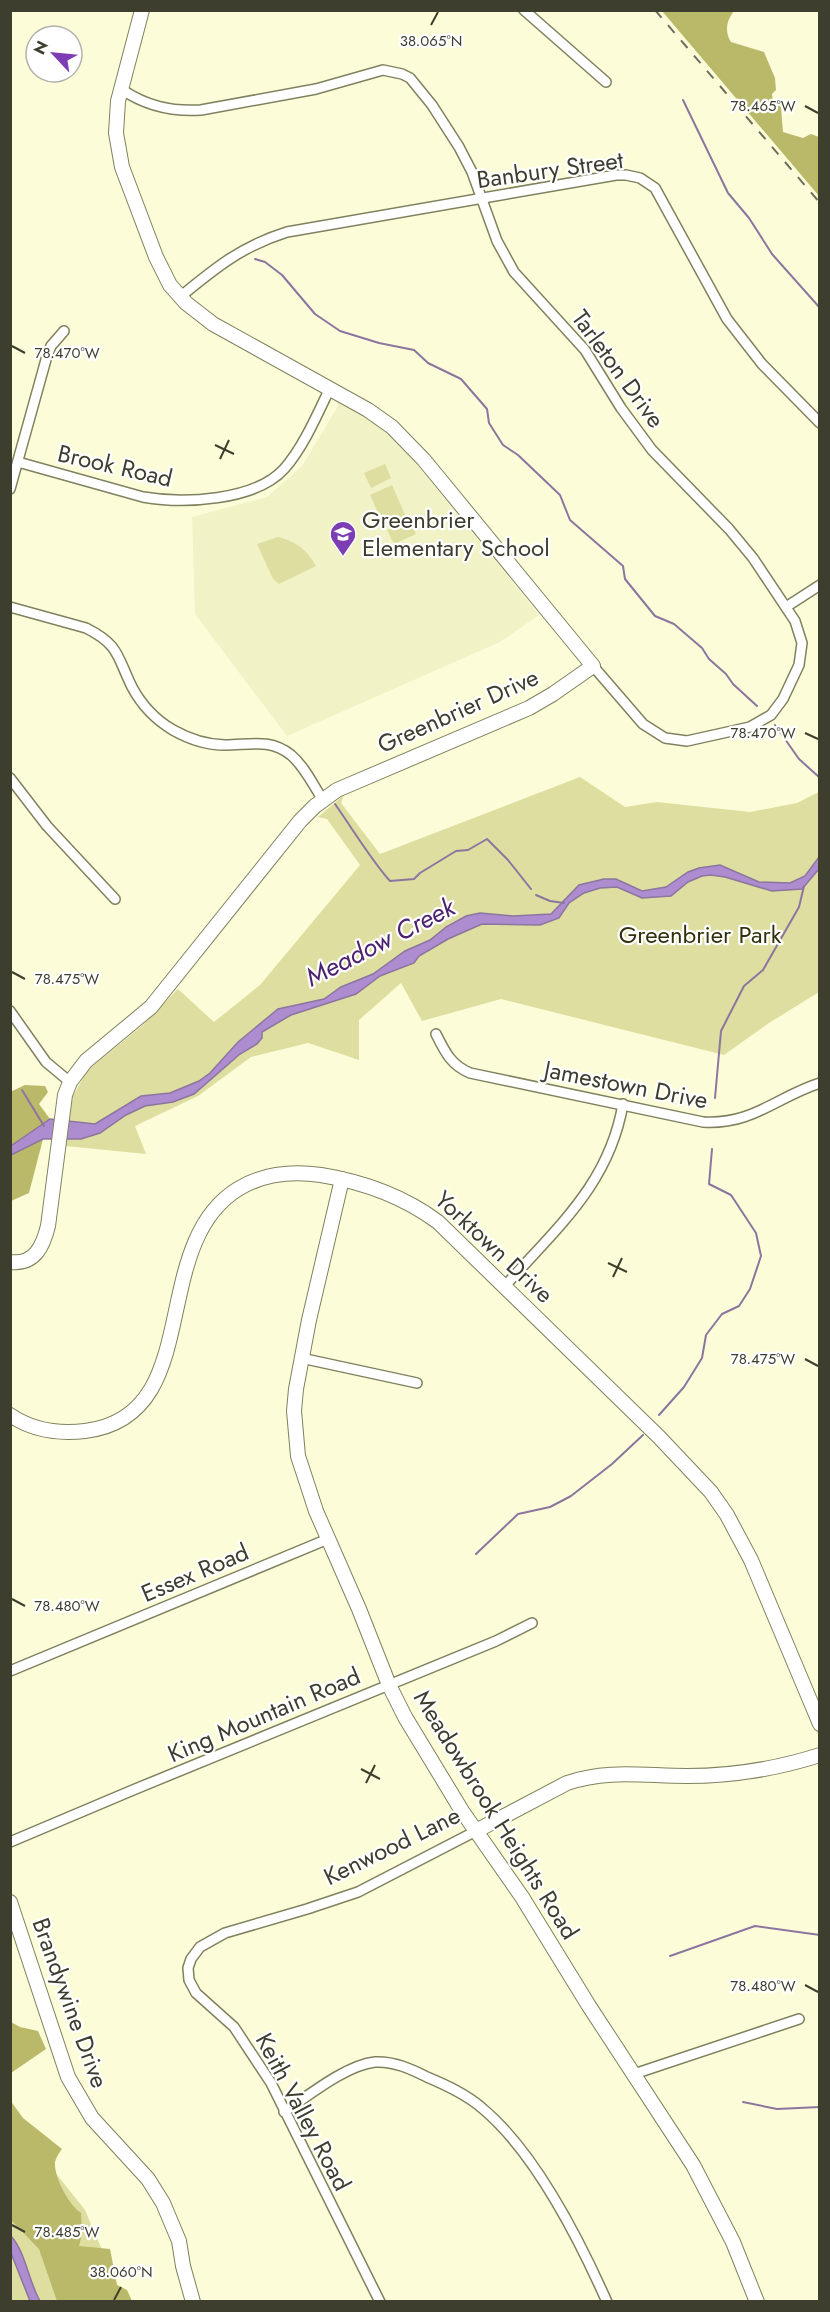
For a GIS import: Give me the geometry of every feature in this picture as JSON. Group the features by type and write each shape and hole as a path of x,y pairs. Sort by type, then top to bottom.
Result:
{"street":[{"path":"142,10 121,90 116,115 116,133 122,167 162,272 180,297 213,324 375,414 408,442 593,666"},
{"path":"524,10 606,82"},
{"name":"Tarleton Drive","path":"121,90 151,105 186,111 316,89 383,70 402,74 415,83 445,123 472,172 497,241 514,272 580,344 635,430 743,545 786,607 800,632 802,653 799,665 778,706 762,721 750,727 696,740 665,738 643,724 593,666"},
{"name":"Banbury Street","path":"180,297 233,255 268,238 287,232 616,175 631,175 648,182 660,196 711,294 743,342 819,423"},
{"path":"10,489 47,356 51,346 64,331"},
{"name":"Brook Road","path":"18,462 161,500 205,499 257,488 275,477 288,464 330,388"},
{"path":"786,607 819,585"},
{"path":"10,607 86,628 96,633 113,647 140,699 161,721 201,742 227,745 260,742 276,746 293,756 300,764 323,800"},
{"name":"Greenbrier Drive","path":"70,1082 86,1061 151,1006 300,821 323,800 352,783 529,708 593,666"},
{"path":"10,777 47,826 115,899"},
{"path":"10,1011 46,1062 70,1082 64,1100 48,1226 41,1248 30,1259 23,1262 10,1262"},
{"name":"Jamestown Drive","path":"436,1034 447,1057 470,1073 623,1104 691,1121 727,1122 756,1114 800,1090 819,1083"},
{"path":"505,1286 560,1228 587,1192 610,1150 623,1104"},
{"name":"Yorktown Drive","path":"10,1415 35,1427 74,1432 103,1427 127,1414 146,1397 159,1376 169,1344 190,1252 210,1213 220,1202 244,1185 275,1174 307,1173 383,1190 420,1208 438,1222 665,1443 711,1492 751,1560 819,1724"},
{"name":"Meadowbrook Heights Road","path":"342,1179 301,1358 294,1411 295,1441 305,1480 389,1685 405,1717 441,1777 522,1897 693,2165 733,2242 757,2301"},
{"path":"301,1358 417,1383"},
{"name":"Essex Road","path":"10,1671 328,1539"},
{"name":"King Mountain Road","path":"10,1842 496,1641 532,1623"},
{"name":"Kenwood Lane","path":"195,1952 225,1933 307,1910 358,1892 567,1783 583,1777 623,1773 684,1776 735,1774 782,1766 819,1755"},
{"name":"Brandywine Drive","path":"10,1902 68,2077 92,2118 105,2135 148,2179 163,2203 178,2241 193,2301"},
{"name":"Keith Valley Road","path":"195,1952 188,1968 189,1980 204,2001 234,2027 270,2083 380,2301"},
{"path":"634,2074 799,2019"},
{"path":"284,2112 355,2068 374,2062 397,2064 465,2096 498,2121 535,2170 580,2244 607,2301"}],"shaded area":[{"path":"662,11 734,11 727,26 729,38 731,42 764,52 775,78 776,90 772,94 773,102 781,107 783,132 803,138 811,134 819,137 819,196"},
{"name":"Greenbrier Elementary School","path":"336,399 375,423 401,445 539,615 500,642 287,736 195,614 192,517 267,497 302,466 338,406"},
{"path":"819,857 819,869 802,889 772,891 711,875 688,882 671,896 642,898 617,887 600,888 584,893 569,903 559,918 540,925 482,924 448,939 419,956 414,963 380,976 356,994 291,1015 262,1032 262,1038 257,1044 240,1054 194,1094 173,1102 145,1106 126,1115 100,1133 81,1139 43,1139 11,1155 11,1146 50,1119 95,1124 141,1096 170,1093 199,1081 210,1073 238,1042 278,1009 324,999 341,987 373,974 405,951 430,940 446,927 466,916 480,913 513,916 551,914 579,885 604,879 616,879 642,891 666,887 688,872 699,868 720,865 759,882 790,883 805,876"},
{"path":"25,1085 45,1086 48,1092 39,1104 50,1119 11,1146 10,1092"},
{"path":"43,1139 29,1193 11,1201 10,1155"},
{"path":"11,2022 20,2027 38,2031 46,2049 11,2073"},
{"path":"10,2100 23,2118 62,2149 55,2160 55,2168 63,2190 81,2213 82,2234 79,2246 110,2249 117,2285 127,2290 132,2301 57,2301 39,2249 11,2220"},
{"path":"11,2236 24,2258 40,2301 30,2301 11,2253"}],"green space":[{"path":"385,464 391,478 371,488 364,473"},
{"path":"392,485 405,515 384,525 370,495"},
{"path":"409,520 416,534 394,544 387,530"},
{"path":"278,537 300,547 316,566 279,584 273,579 257,544"},
{"name":"Greenbrier Park","path":"580,777 625,807 657,802 750,812 797,803 819,792 819,992 724,1055 501,999 422,1021 401,983 359,1020 359,1060 308,1043 251,1057 198,1096 135,1126 146,1154 65,1146 73,1096 87,1071 143,1025 178,989 214,1022 260,985 360,865 327,819 318,817 344,795 341,803 380,854"},
{"path":"10,2108 15,2122 85,2210 109,2266 91,2301 11,2301"}],"waterway":[{"path":"683,100 728,193 749,218 772,254 820,308"},
{"path":"255,259 265,262 282,275 315,314 340,331 379,343 414,350 428,363 461,379 487,409 489,423 503,445 518,455 560,495 570,520 623,566 625,579 655,616 674,624 702,648 709,659 757,706"},
{"path":"775,725 799,759 820,778"},
{"path":"335,804 390,881 414,879 456,851 468,850 487,839 508,860 531,889"},
{"path":"715,1098 721,1031 744,986 763,970 799,907 804,886"},
{"path":"536,895 550,901 564,903"},
{"path":"22,1090 44,1126"},
{"path":"659,1415 684,1387 702,1358 706,1335 722,1314 739,1306 750,1289 761,1256 756,1233 731,1195 709,1184 712,1149"},
{"path":"476,1554 518,1514 550,1507 571,1496 612,1464 643,1435"},
{"path":"670,1956 755,1926 820,1935"},
{"path":"743,2102 777,2109 820,2107"}],"railway":[{"path":"655,10 820,203"}],"place":[{"name":"Greenbrier Elementary School","path":"343,557"}],"water label":[{"name":"Meadow Creek","path":"380,942"}]}
